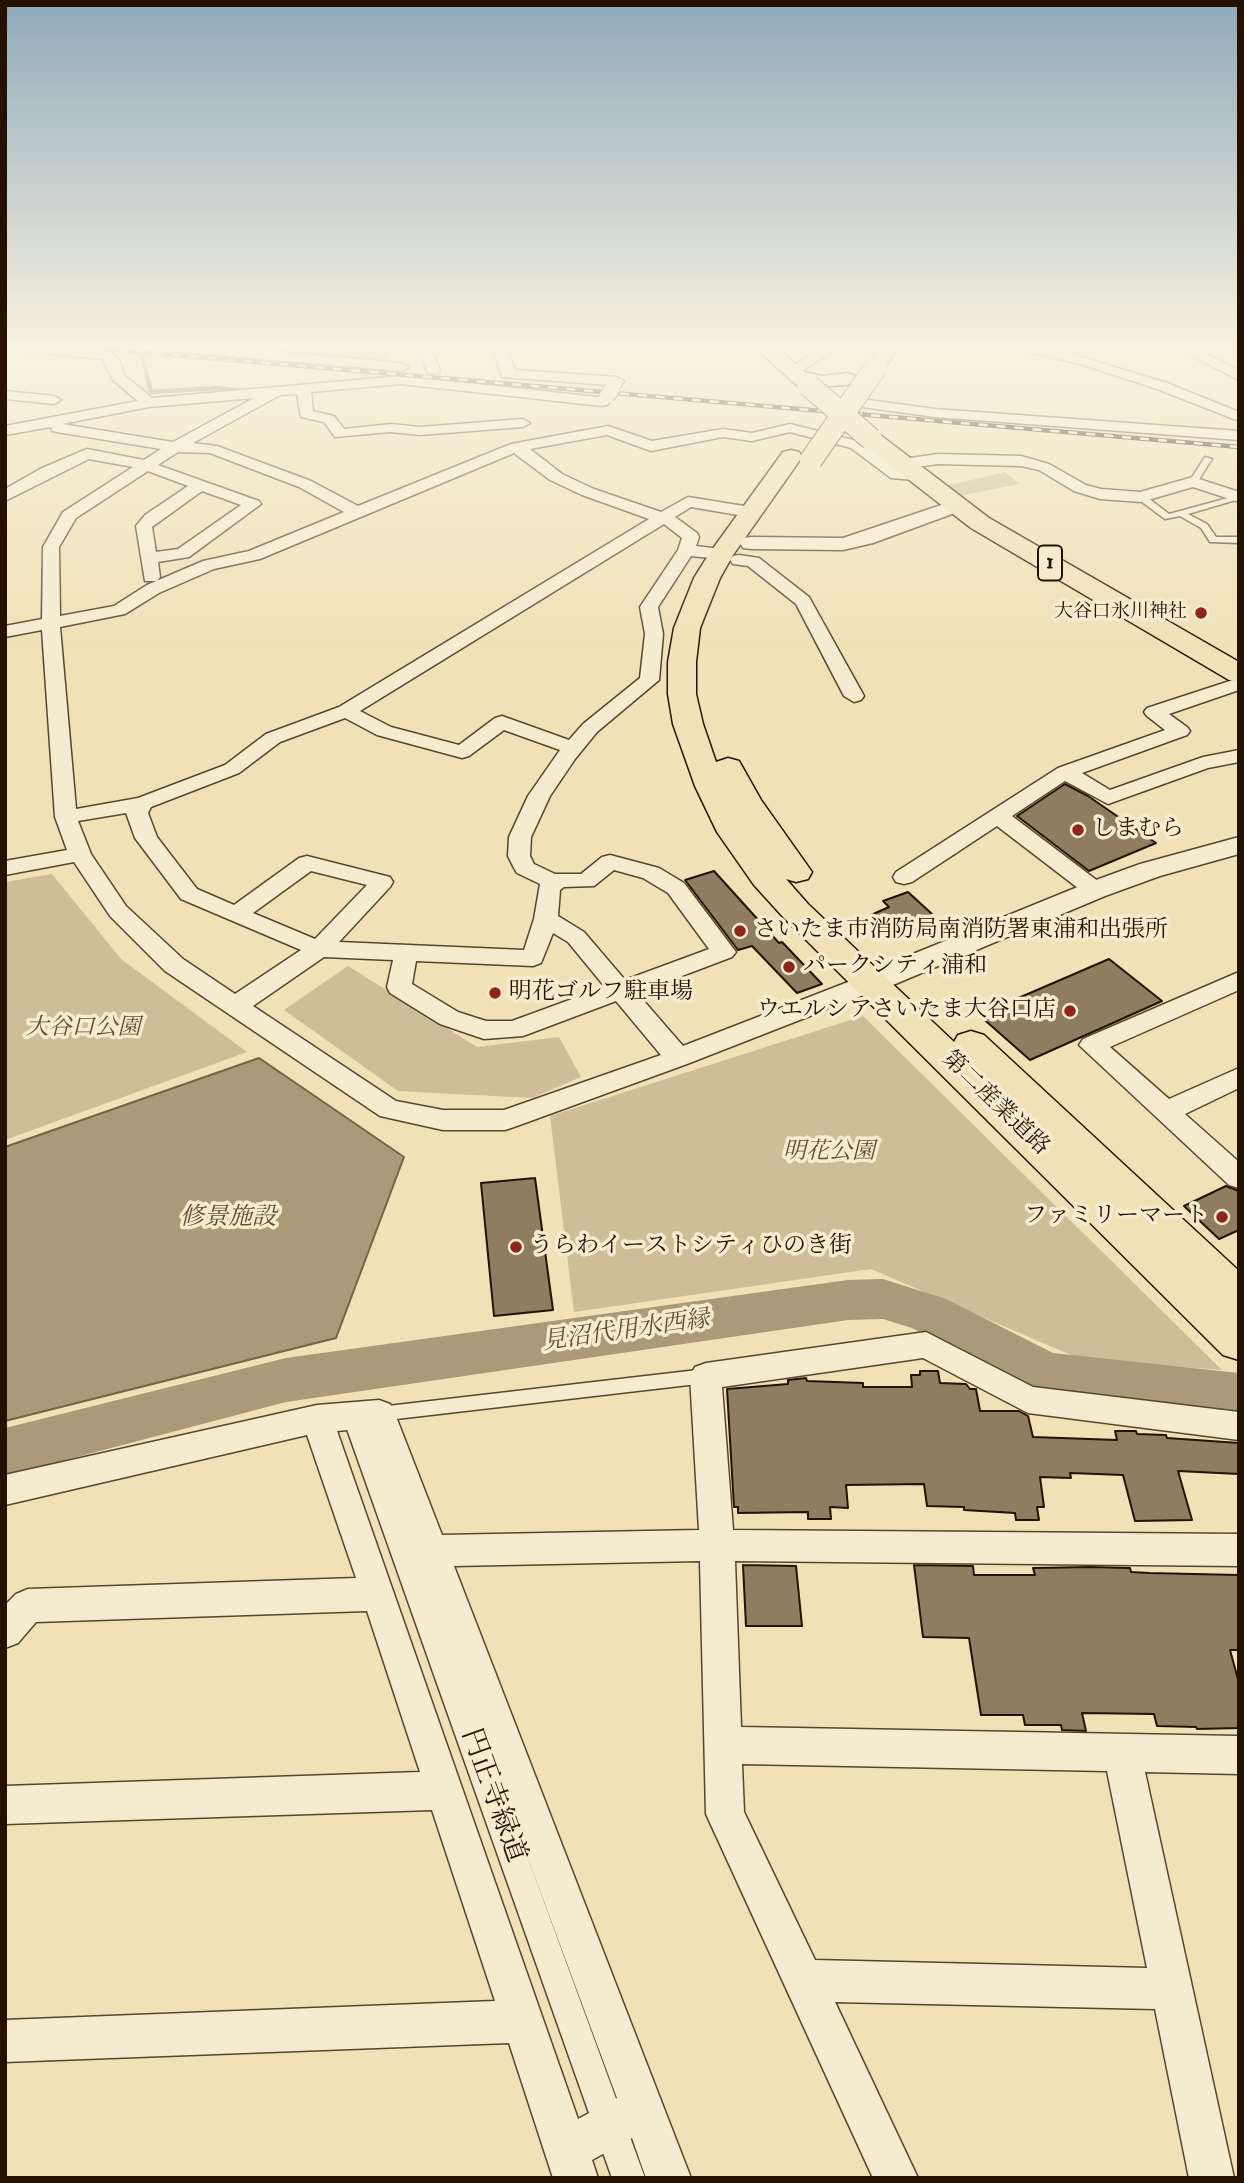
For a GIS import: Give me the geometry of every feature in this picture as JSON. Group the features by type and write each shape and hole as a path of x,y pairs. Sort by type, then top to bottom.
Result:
{"main road":[{"name":"第二産業道路","path":"808,449 740,542 707,578 687,628 682,662 682,694 688,724 710,786 739,841 766,878 796,911 883,978 1239,1298"},
{"name":"1","path":"883,449 956,506 1233,664"},
{"name":"第二産業道路","path":"883,978 1239,1342"}],"street":[{"path":"172,449 69,515 51,547 51,624 66,817 80,854 118,911 174,965 388,1109 443,1120 505,1120 678,1058 883,978 1095,890 1150,870 1239,845"},
{"path":"210,449 304,484 358,513"},
{"path":"5,632 119,610 153,589 209,565 254,555 514,449"},
{"path":"521,449 556,477 588,492 672,521 691,537 686,550 649,607 654,634 649,680 590,727 539,796 520,838 519,856 525,868 555,883"},
{"path":"861,449 897,475 938,459 1021,461 1044,467 1080,488 1100,494 1141,497 1193,482 1238,497"},
{"path":"978,460 981,449"},
{"path":"5,496 46,472 87,454 145,465 253,504 183,554 148,559"},
{"path":"153,589 144,526 151,518 200,485"},
{"path":"66,817 143,803 232,768 273,738 346,711 688,502 740,542 753,562 803,601 853,696"},
{"path":"686,550 740,542 843,544 866,539 956,506"},
{"path":"904,877 1065,772 1180,730 1154,712 1239,684"},
{"path":"346,711 384,731 462,752 502,722 573,748"},
{"path":"1065,772 1108,798 1203,763 1239,756"},
{"path":"143,803 137,813 146,838 189,894 319,949 533,958 546,919 549,887 559,880 586,881 610,862 651,873 676,888 724,952 514,1030 484,1031 449,1018 399,987 406,953"},
{"path":"997,815 1095,890"},
{"path":"5,868 80,854"},
{"path":"235,915 307,863 382,882 319,949 235,1006"},
{"path":"546,919 576,937 678,1058"},
{"path":"1239,980 1092,1045 1239,1178"},
{"path":"1166,1112 1239,1077"},
{"path":"896,2178 725,1814 717,1545 706,1376 926,1345 1028,1400 1239,1426"},
{"path":"5,1490 317,1419 366,1415 433,1551 627,2117 668,2178"},
{"name":"円正寺緑道","path":"366,1415 627,2117 629,2178"},
{"path":"317,1419 446,1790 571,2164 627,2117"},
{"path":"433,1551 717,1545 1239,1550"},
{"path":"5,1631 28,1606 379,1594"},
{"path":"723,1745 1239,1755"},
{"path":"1122,1753 1212,2178"},
{"path":"5,1805 446,1790"},
{"path":"804,1980 1172,1989"},
{"path":"5,2041 524,2021"}],"lane":[{"path":"1193,482 1208,459"},
{"path":"1141,497 1168,517 1238,497"},
{"path":"1180,513 1204,526 1213,540 1239,540"},
{"path":"366,1415 706,1376"}],"green space":[{"path":"1005,472 1020,484 953,497 941,487"},
{"name":"大谷口公園","path":"52,874 121,959 247,1052 5,1140 5,882"},
{"path":"348,966 477,1047 559,1037 581,1077 532,1098 398,1091 284,1010"},
{"name":"明花公園","path":"863,1016 1222,1370 1080,1359 871,1269 574,1312 550,1116"}],"water":[{"name":"修景施設","path":"259,1058 404,1157 336,1338 5,1421 5,1147"}],"building":[{"path":"1065,784 1088,796 1156,843 1089,871 1017,816"},
{"path":"714,871 779,943 782,942 822,984 797,993 752,946 738,950 685,880"},
{"path":"908,892 944,925 918,935 887,930 871,915 889,907 883,901"},
{"path":"1109,959 1162,1001 1030,1060 979,1015"},
{"name":"うらわイーストシティひのき街","path":"535,1178 553,1310 494,1316 481,1183"},
{"path":"1226,1186 1239,1191 1239,1230 1219,1239 1184,1206"},
{"path":"920,1371 938,1371 940,1383 966,1384 970,1389 976,1389 980,1411 1019,1411 1028,1416 1033,1437 1117,1440 1115,1431 1136,1431 1137,1434 1166,1435 1167,1438 1239,1443 1239,1474 1178,1471 1192,1520 1135,1521 1123,1475 1070,1473 1071,1478 1040,1477 1044,1507 1037,1507 1039,1520 1016,1520 1015,1513 927,1506 924,1484 846,1485 848,1508 830,1507 831,1519 808,1519 808,1512 738,1513 738,1507 734,1507 727,1389 788,1384 788,1380 806,1378 807,1381 863,1383 863,1387 912,1387 911,1375 920,1375"},
{"path":"743,1565 796,1566 802,1626 746,1626"},
{"path":"914,1565 973,1566 974,1575 1035,1575 1033,1568 1090,1567 1130,1568 1131,1572 1149,1573 1239,1575 1239,1650 1230,1650 1239,1683 1239,1728 1157,1726 1154,1714 1082,1713 1086,1731 1062,1730 1061,1725 1025,1725 1023,1715 981,1715 969,1638 923,1637"}],"waterway":[{"name":"見沼代用水西縁","path":"5,1452 286,1380 848,1300 883,1299 928,1313 1014,1359 1049,1374 1239,1395"}],"place":[{"name":"大谷口氷川神社","path":"1201,613"},
{"name":"しまむら","path":"1078,830"},
{"name":"さいたま市消防局南消防署東浦和出張所","path":"740,931"},
{"name":"パークシティ浦和","path":"789,967"},
{"name":"明花ゴルフ駐車場","path":"495,993"},
{"name":"ウエルシアさいたま大谷口店","path":"1070,1011"},
{"name":"ファミリーマート","path":"1222,1217"},
{"name":"うらわイーストシティひのき街","path":"516,1247"}]}
